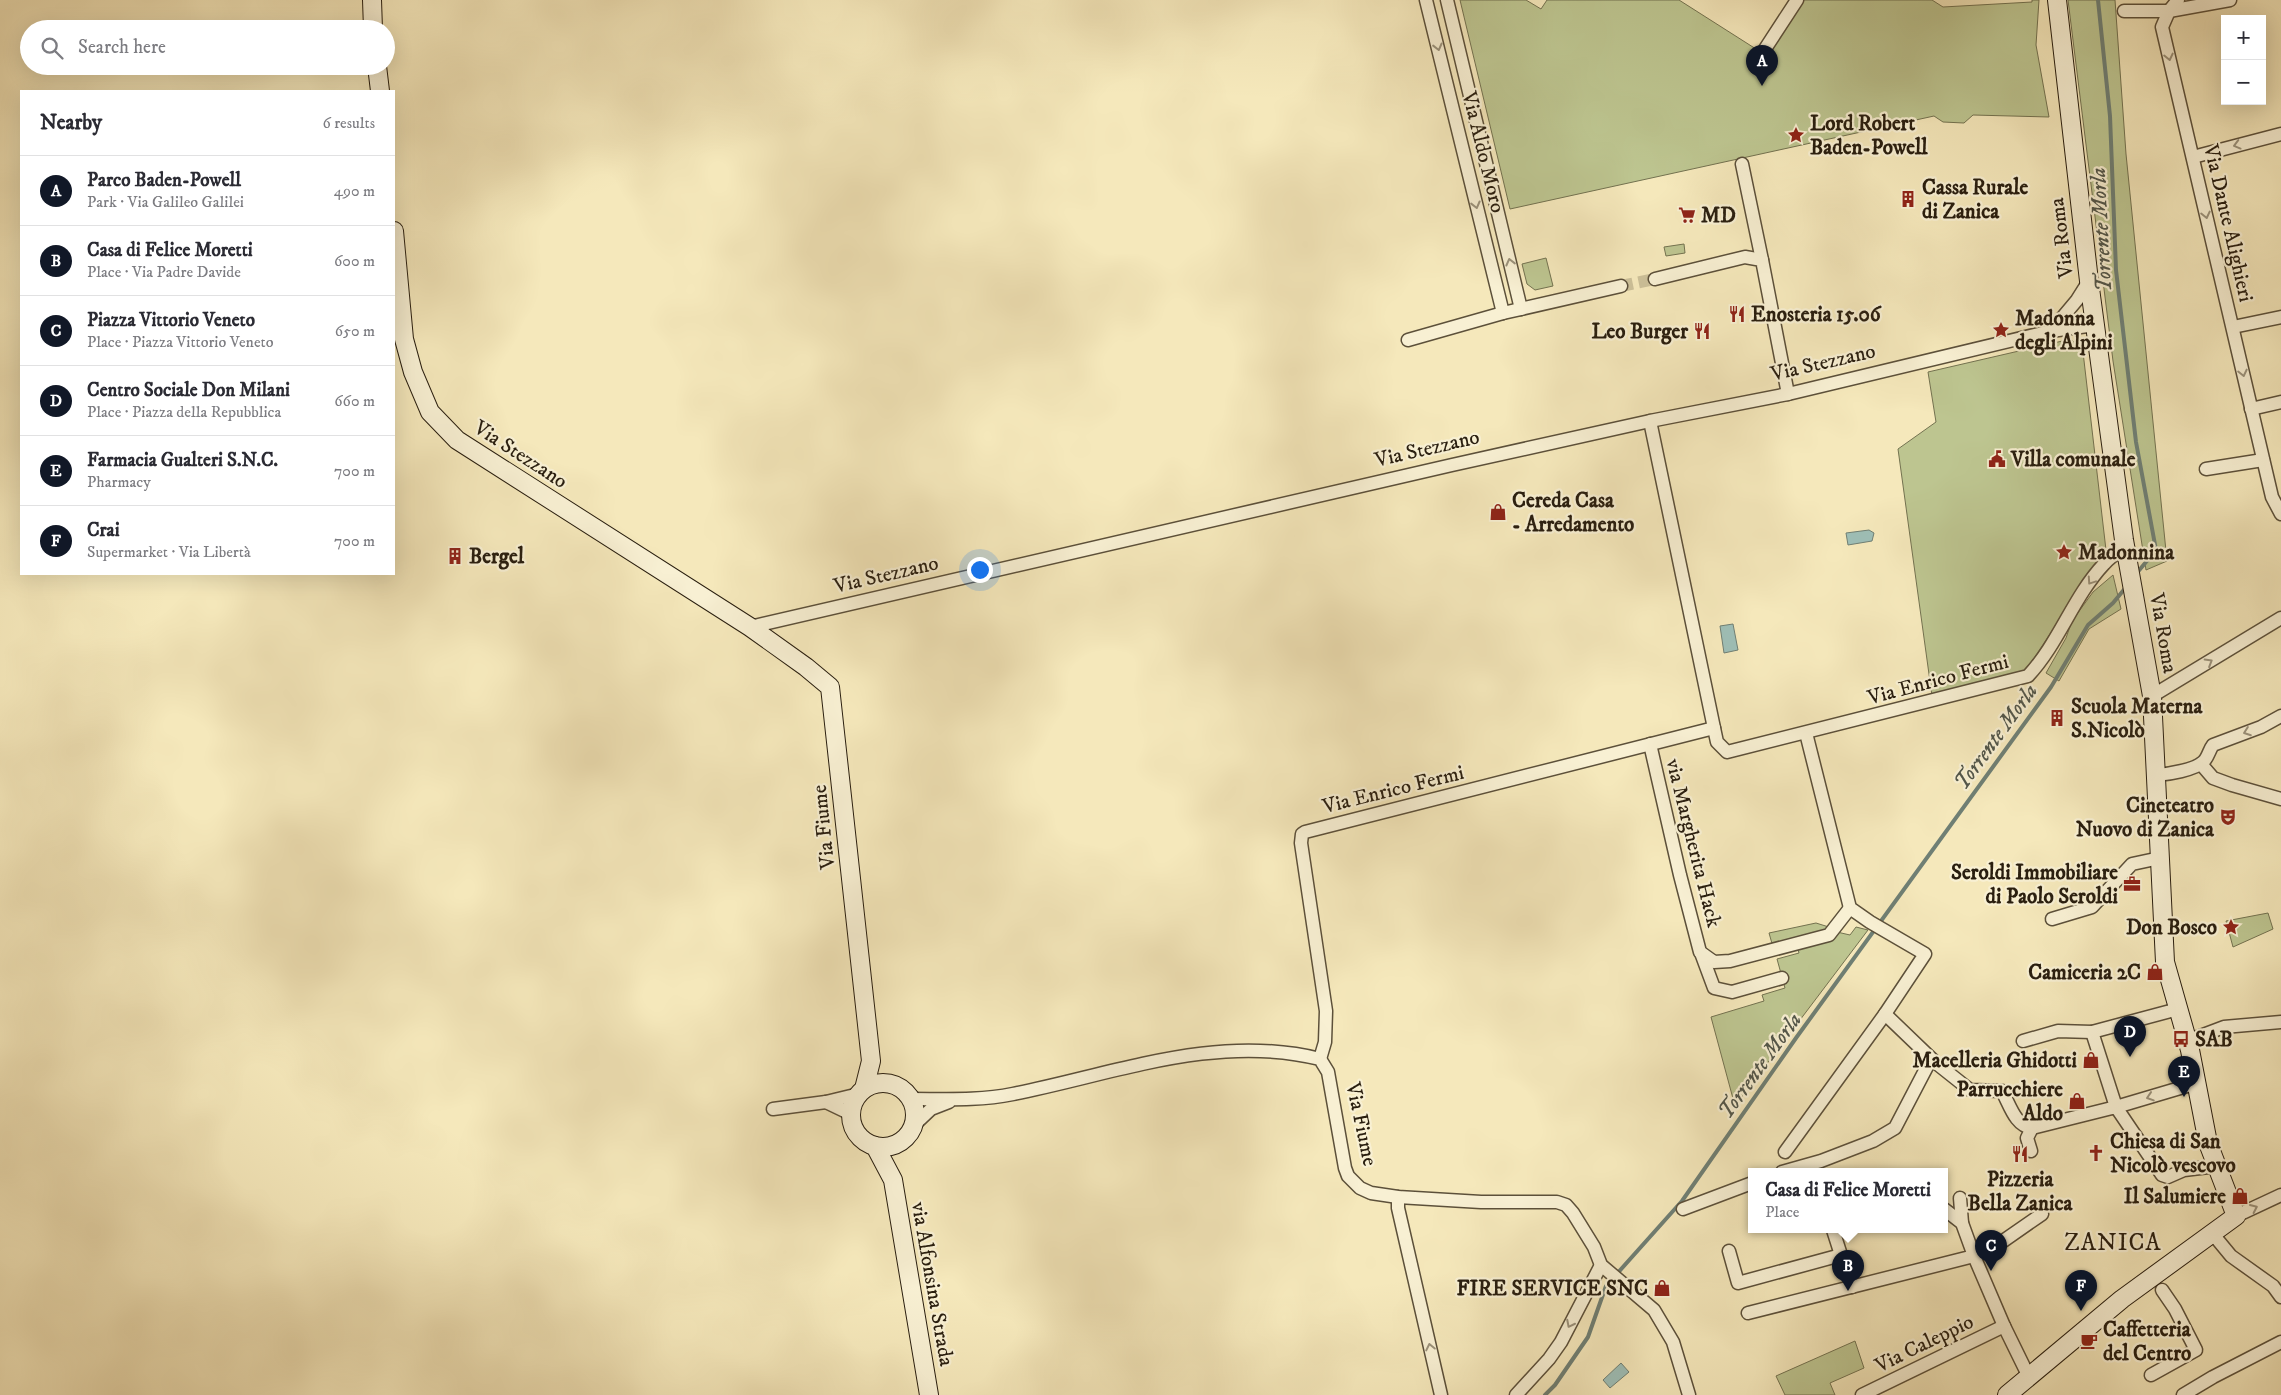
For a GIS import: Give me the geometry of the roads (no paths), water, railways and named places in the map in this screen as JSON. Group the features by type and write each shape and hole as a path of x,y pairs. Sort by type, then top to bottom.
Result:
{"street":[{"path":"372,0 373,20"},
{"name":"Via Aldo Moro","path":"1426,0 1503,313"},
{"name":"Via Aldo Moro","path":"1447,0 1521,309"},
{"path":"1765,49 1797,0"},
{"name":"Via Roma","path":"2057,0 2095,325 2126,547 2152,696 2164,953 2197,1083 2208,1143 2236,1216"},
{"name":"Via Dante Alighieri","path":"2178,0 2169,10 2162,27 2272,497 2281,514"},
{"path":"2124,10 2169,10 2230,0"},
{"path":"378,75 380,90"},
{"path":"2193,157 2281,134"},
{"path":"1742,164 1788,394"},
{"name":"Via Stezzano","path":"395,242 404,339 413,372 430,412 457,440 750,627 814,614 1650,421 1788,394 2051,331 2095,325"},
{"path":"1655,279 1744,257 1762,260"},
{"path":"2051,331 2077,300 2089,281"},
{"path":"1408,340 1503,313 1621,286"},
{"path":"2233,327 2281,317"},
{"path":"2251,409 2281,402"},
{"name":"Via Enrico Fermi","path":"1650,421 1717,742 1727,752 2028,676 2042,661 2094,575 2109,559 2126,547"},
{"path":"2206,469 2263,460"},
{"path":"2152,696 2281,618"},
{"name":"Via Fiume","path":"750,627 806,667 830,688 872,1060 861,1091"},
{"path":"2157,774 2172,774 2201,764 2206,759 2212,745 2261,727 2281,716"},
{"name":"Via Enrico Fermi","path":"1320,1059 1326,1042 1326,1011 1300,843 1302,834 1334,824 1714,728"},
{"path":"1785,1152 1885,1014 1925,954 1884,931 1850,908 1806,733"},
{"name":"via Margherita Hack","path":"1650,744 1700,952 1714,988 1732,992 1782,978"},
{"path":"2201,764 2213,778 2281,799"},
{"path":"2052,919 2092,907 2132,864 2160,858"},
{"name":"via Margherita Hack","path":"1700,952 1714,962 1730,961 1829,935 1850,908"},
{"path":"2024,1041 2058,1032 2092,1032 2178,1008"},
{"path":"1885,1014 1931,1059 1970,1090 2002,1091 2018,1121 2025,1127 2032,1128 2116,1107 2197,1083"},
{"path":"2187,1041 2224,1028 2281,1022"},
{"path":"2092,1032 2116,1107 2162,1175 2168,1177 2184,1170 2217,1166"},
{"path":"911,1099 954,1100 1012,1094 1186,1054 1223,1051 1262,1052 1296,1054 1320,1059"},
{"name":"Via Fiume","path":"1320,1059 1330,1079 1342,1154 1348,1176 1360,1188 1371,1193 1398,1197 1482,1202 1557,1202 1566,1205 1594,1247 1603,1267 1654,1310 1673,1342 1689,1395"},
{"path":"1796,1168 1821,1161 1873,1141 1896,1128 1931,1059"},
{"path":"872,1060 890,1084"},
{"path":"773,1109 826,1102 861,1091 876,1084 890,1084 902,1089 911,1099 915,1113 912,1127"},
{"path":"861,1091 854,1100 850,1114 851,1121 857,1134 875,1146 888,1146 901,1141 912,1127 931,1109 954,1100"},
{"path":"826,1102 850,1114"},
{"path":"2031,1151 2028,1138 2032,1128"},
{"name":"via Alfonsina Strada","path":"893,1180 901,1141"},
{"name":"via Alfonsina Strada","path":"875,1146 893,1180 929,1395"},
{"path":"1683,1209 1748,1185"},
{"path":"1960,1198 1962,1223 2004,1326 2018,1389 2156,1282 2212,1233 2236,1216 2281,1195"},
{"path":"1398,1197 1398,1208 1441,1395"},
{"path":"1948,1212 1962,1223"},
{"path":"1748,1313 1974,1256 1996,1246 2042,1214"},
{"path":"1834,1233 1852,1287"},
{"path":"2212,1233 2231,1256 2273,1286 2281,1297"},
{"path":"1729,1251 1738,1283 1841,1255"},
{"path":"1516,1395 1549,1359 1561,1342 1603,1267"},
{"path":"2151,1375 2196,1350 2175,1309 2156,1282"},
{"name":"Via Caleppio","path":"1862,1395 2004,1326"},
{"path":"2183,1395 2281,1342"}],"water":[{"path":"1869,530 1874,533 1872,541 1848,545 1846,533"},
{"path":"1733,624 1738,650 1724,653 1720,626"},
{"path":"1621,1363 1629,1372 1610,1388 1603,1380"}],"waterway":[{"name":"Torrente Morla","path":"2098,0 2110,116 2116,270 2136,442 2156,550 2136,574"},
{"name":"Torrente Morla","path":"1545,1395 1555,1385 1588,1337 1606,1286 1682,1201 1796,1038 2051,687 2088,625 2113,603 2127,586"}],"tunnel":[{"path":"1621,286 1655,279"}],"place":[{"name":"Parco Baden-Powell","path":"1762,86"},
{"name":"Lord Robert Baden-Powell","path":"1796,135"},
{"name":"Cassa Rurale di Zanica","path":"1908,199"},
{"name":"MD","path":"1687,215"},
{"name":"Enosteria 15.06","path":"1737,314"},
{"name":"Madonna degli Alpini","path":"2001,330"},
{"name":"Leo Burger","path":"1702,331"},
{"name":"Villa comunale","path":"1997,459"},
{"name":"Cereda Casa - Arredamento","path":"1498,512"},
{"name":"Madonnina","path":"2064,552"},
{"name":"Bergel","path":"455,556"},
{"name":"Scuola Materna S.Nicolò","path":"2057,718"},
{"name":"Cineteatro Nuovo di Zanica","path":"2228,817"},
{"name":"Seroldi Immobiliare di Paolo Seroldi","path":"2132,884"},
{"name":"Don Bosco","path":"2231,927"},
{"name":"Camiceria 2C","path":"2155,972"},
{"name":"SAB","path":"2181,1039"},
{"name":"Centro Sociale Don Milani","path":"2130,1057"},
{"name":"Macelleria Ghidotti","path":"2091,1060"},
{"name":"Farmacia Gualteri S.N.C.","path":"2184,1097"},
{"name":"Parrucchiere Aldo","path":"2077,1101"},
{"name":"Chiesa di San Nicolò vescovo","path":"2096,1153"},
{"name":"Pizzeria Bella Zanica","path":"2020,1154"},
{"name":"Il Salumiere","path":"2240,1196"},
{"name":"Piazza Vittorio Veneto","path":"1991,1271"},
{"name":"FIRE SERVICE SNC","path":"1662,1288"},
{"name":"Casa di Felice Moretti","path":"1848,1291"},
{"name":"Crai","path":"2081,1311"},
{"name":"Caffetteria del Centro","path":"2089,1341"}],"district":[{"name":"ZANICA","path":"2113,1242"}]}
